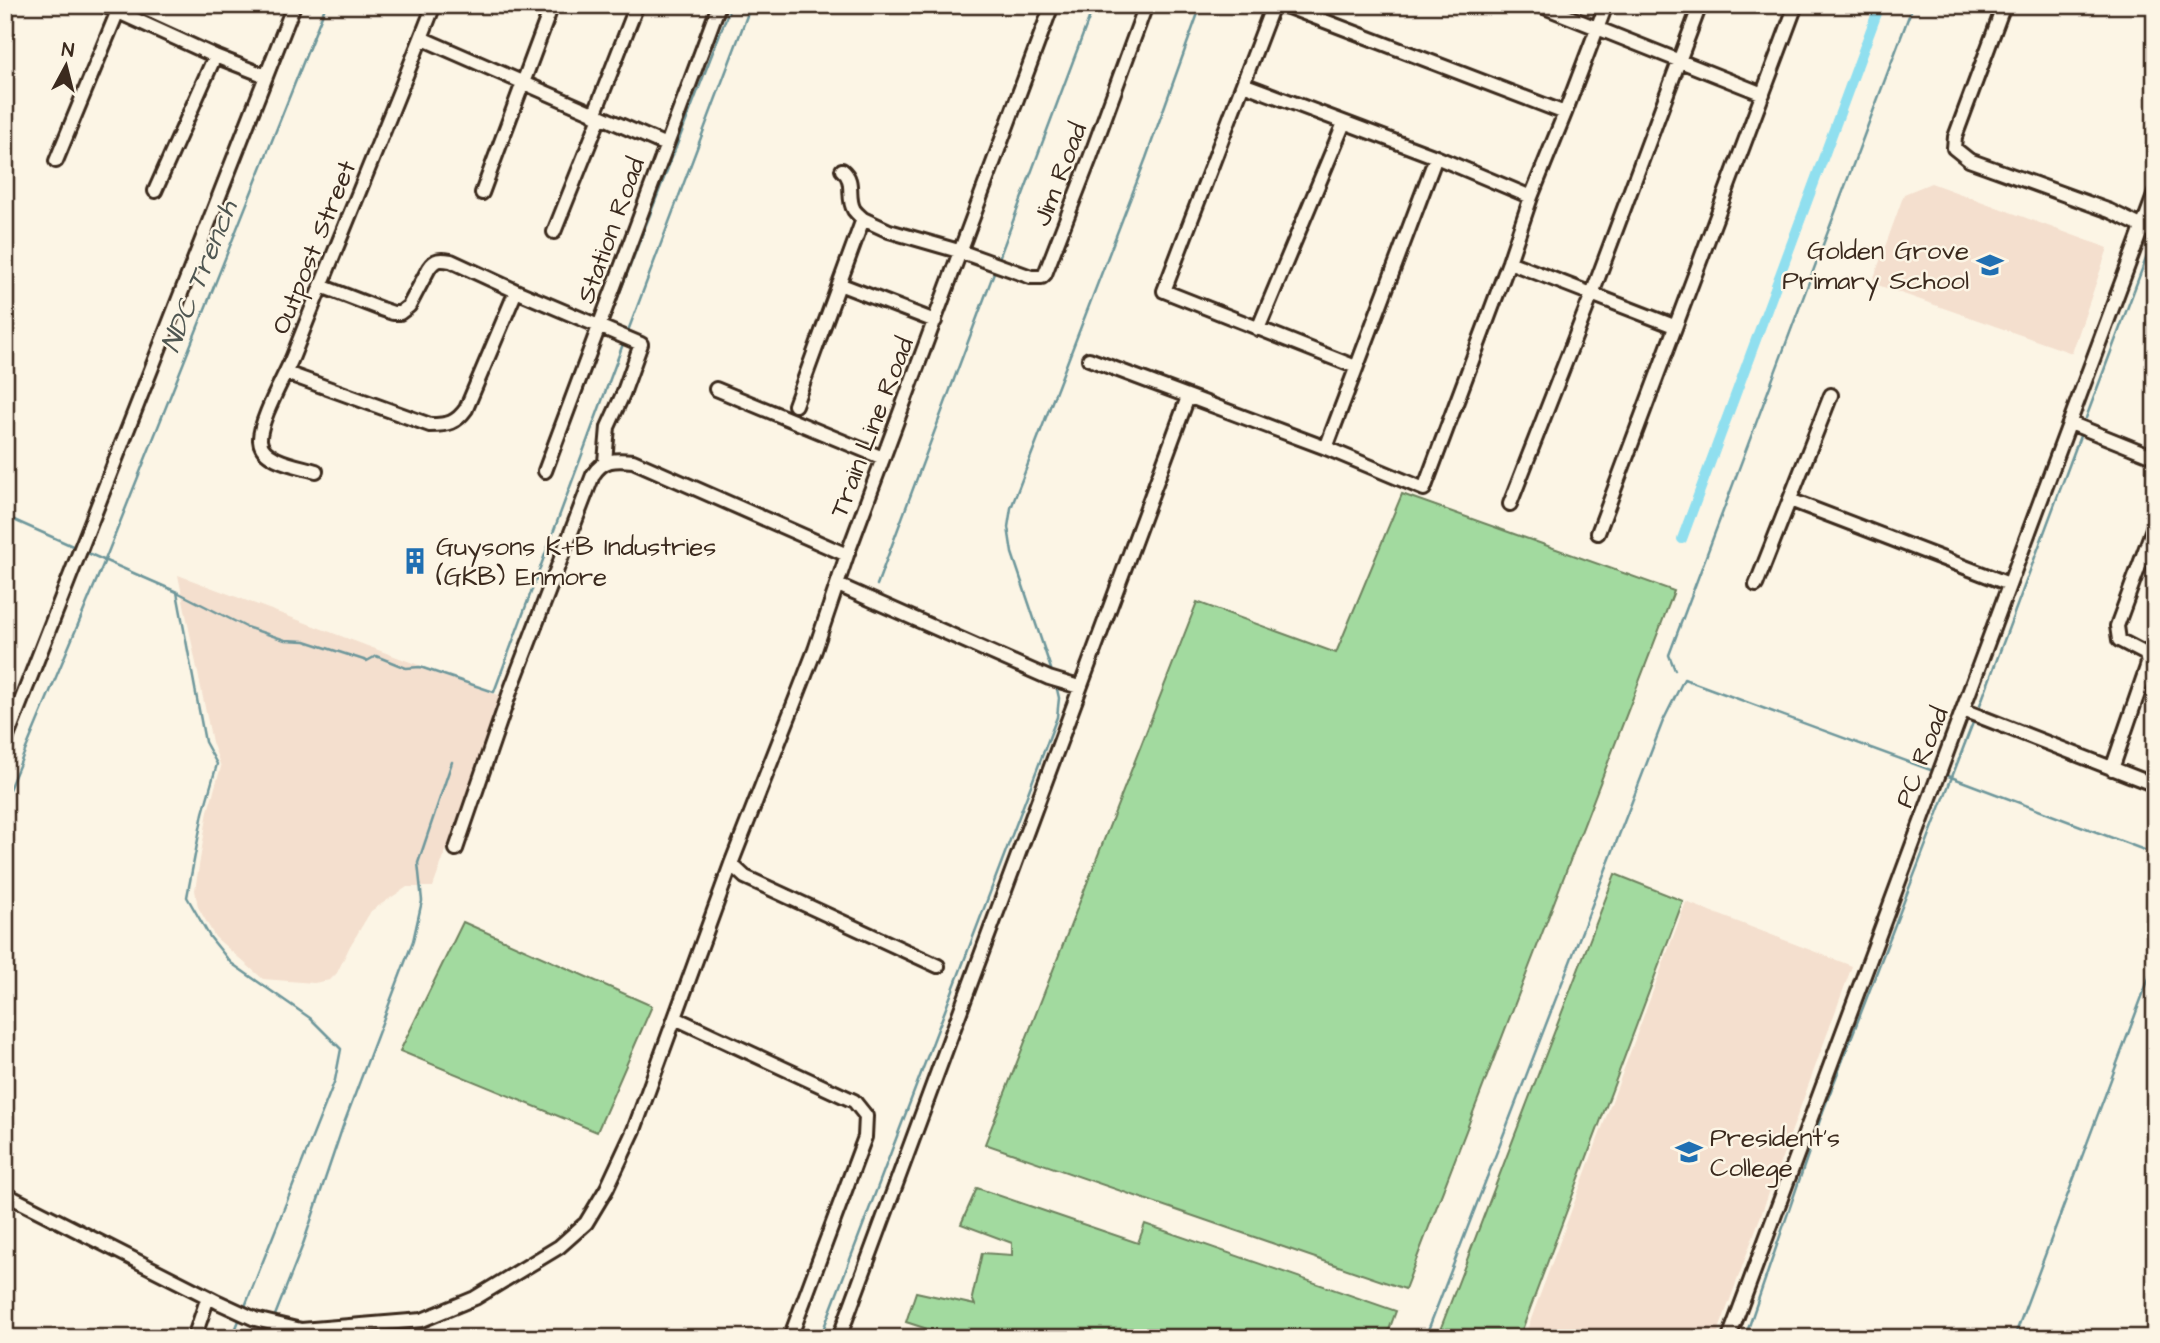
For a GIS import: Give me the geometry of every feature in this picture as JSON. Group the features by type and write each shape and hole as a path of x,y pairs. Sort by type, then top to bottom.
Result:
{"street":[{"path":"103,5 119,8 215,56 266,76"},
{"path":"5,742 293,5"},
{"name":"Outpost Street","path":"316,471 268,456 260,441 262,426 378,148 434,5"},
{"path":"482,193 552,5"},
{"path":"554,232 637,5"},
{"name":"Station Road","path":"545,471 719,5"},
{"name":"Jim Road","path":"863,219 889,231 961,251 1036,278 1045,274 1146,5"},
{"path":"1273,5 1164,291 1356,367"},
{"path":"1283,5 1565,113"},
{"path":"1539,5 1763,94"},
{"path":"1089,359 1326,447 1424,489 1605,5"},
{"path":"1510,504 1700,5"},
{"path":"1598,533 1796,5"},
{"path":"2004,5 1955,137 1954,148 1969,160 2110,211 2155,233"},
{"name":"Train Line Road","path":"5,1194 256,1319 301,1330 330,1333 422,1320 475,1297 559,1247 586,1223 607,1188 635,1130 731,864 815,650 847,555 936,321 1050,6"},
{"path":"56,161 119,8"},
{"path":"421,38 666,145"},
{"path":"155,191 215,56"},
{"path":"1243,84 1436,157 1531,197"},
{"path":"1258,329 1344,123"},
{"path":"1326,447 1436,157"},
{"path":"795,405 863,219 854,210 850,181 842,170"},
{"name":"PC Road","path":"1729,1338 2155,193"},
{"path":"321,286 380,309 400,313 409,306 429,268 440,259 451,261 641,344 624,394 608,427 605,462"},
{"path":"1510,262 1674,326"},
{"path":"839,285 936,321"},
{"path":"286,373 430,425 446,425 457,421 466,409 516,291"},
{"path":"716,389 883,458"},
{"path":"1756,585 1830,395"},
{"path":"839,1338 1188,397"},
{"path":"2070,423 2155,457"},
{"path":"456,849 510,689 598,466 617,459 633,461 847,555"},
{"path":"1790,500 2009,584"},
{"path":"2112,769 2148,664 2146,654 2119,640 2117,626 2155,523"},
{"path":"838,585 1049,678 1079,687"},
{"path":"1964,710 2155,785"},
{"path":"731,864 745,877 938,966"},
{"path":"675,1018 854,1101 866,1115 865,1137 790,1338"},
{"path":"194,1338 208,1297"}],"shaded area":[{"name":"Golden Grove Primary School","path":"1931,183 2108,248 2072,353 1872,283 1904,194"},
{"path":"178,575 501,696 433,887 407,887 371,911 337,973 330,980 314,983 263,979 215,937 198,907 195,890 208,811 221,767 212,742"},
{"name":"President's College","path":"1686,902 1852,966 1716,1338 1524,1338"}],"green space":[{"path":"1402,494 1674,591 1405,1289 985,1144 1197,602 1336,653"},
{"path":"1615,874 1683,901 1519,1338 1437,1338"},
{"path":"463,922 652,1006 597,1132 400,1051"},
{"path":"977,1188 1138,1243 1145,1224 1396,1311 1386,1338 955,1338 906,1322 916,1292 975,1305 972,1298 982,1253 1012,1255 1012,1243 961,1224"}],"waterway":[{"name":"NDC Trench","path":"5,799 105,560 326,5"},
{"path":"608,323 731,5"},
{"path":"628,331 751,5"},
{"path":"998,261 1094,5"},
{"path":"1053,675 1012,553 1008,527 1011,508 1146,158 1201,5"},
{"path":"1682,539 1880,5"},
{"path":"1675,670 1669,655 1913,5"},
{"path":"2086,418 2153,240"},
{"path":"877,585 996,267"},
{"path":"177,592 246,627 285,640 305,641 367,661 376,656 406,668 420,667 494,692 623,344"},
{"path":"1980,705 2080,436"},
{"path":"5,516 77,548"},
{"path":"83,551 177,592 205,742 217,764 203,813 187,897 210,937 231,963 310,1018 341,1049 335,1080 244,1309"},
{"path":"1425,1338 1663,721 1684,679 1936,772"},
{"path":"820,1338 1057,717 1059,698 1056,685"},
{"path":"1745,1338 1823,1111 1974,720"},
{"path":"274,1318 413,941 422,901 418,863 452,762"},
{"path":"1943,774 2155,854"},
{"path":"2014,1338 2155,962"},
{"path":"232,1338 240,1318"},
{"path":"267,1338 271,1328"}],"place":[{"name":"Golden Grove Primary School","path":"1990,265"},
{"name":"Guysons K+B Industries (GKB) Enmore","path":"415,561"},
{"name":"President's College","path":"1689,1152"}]}
